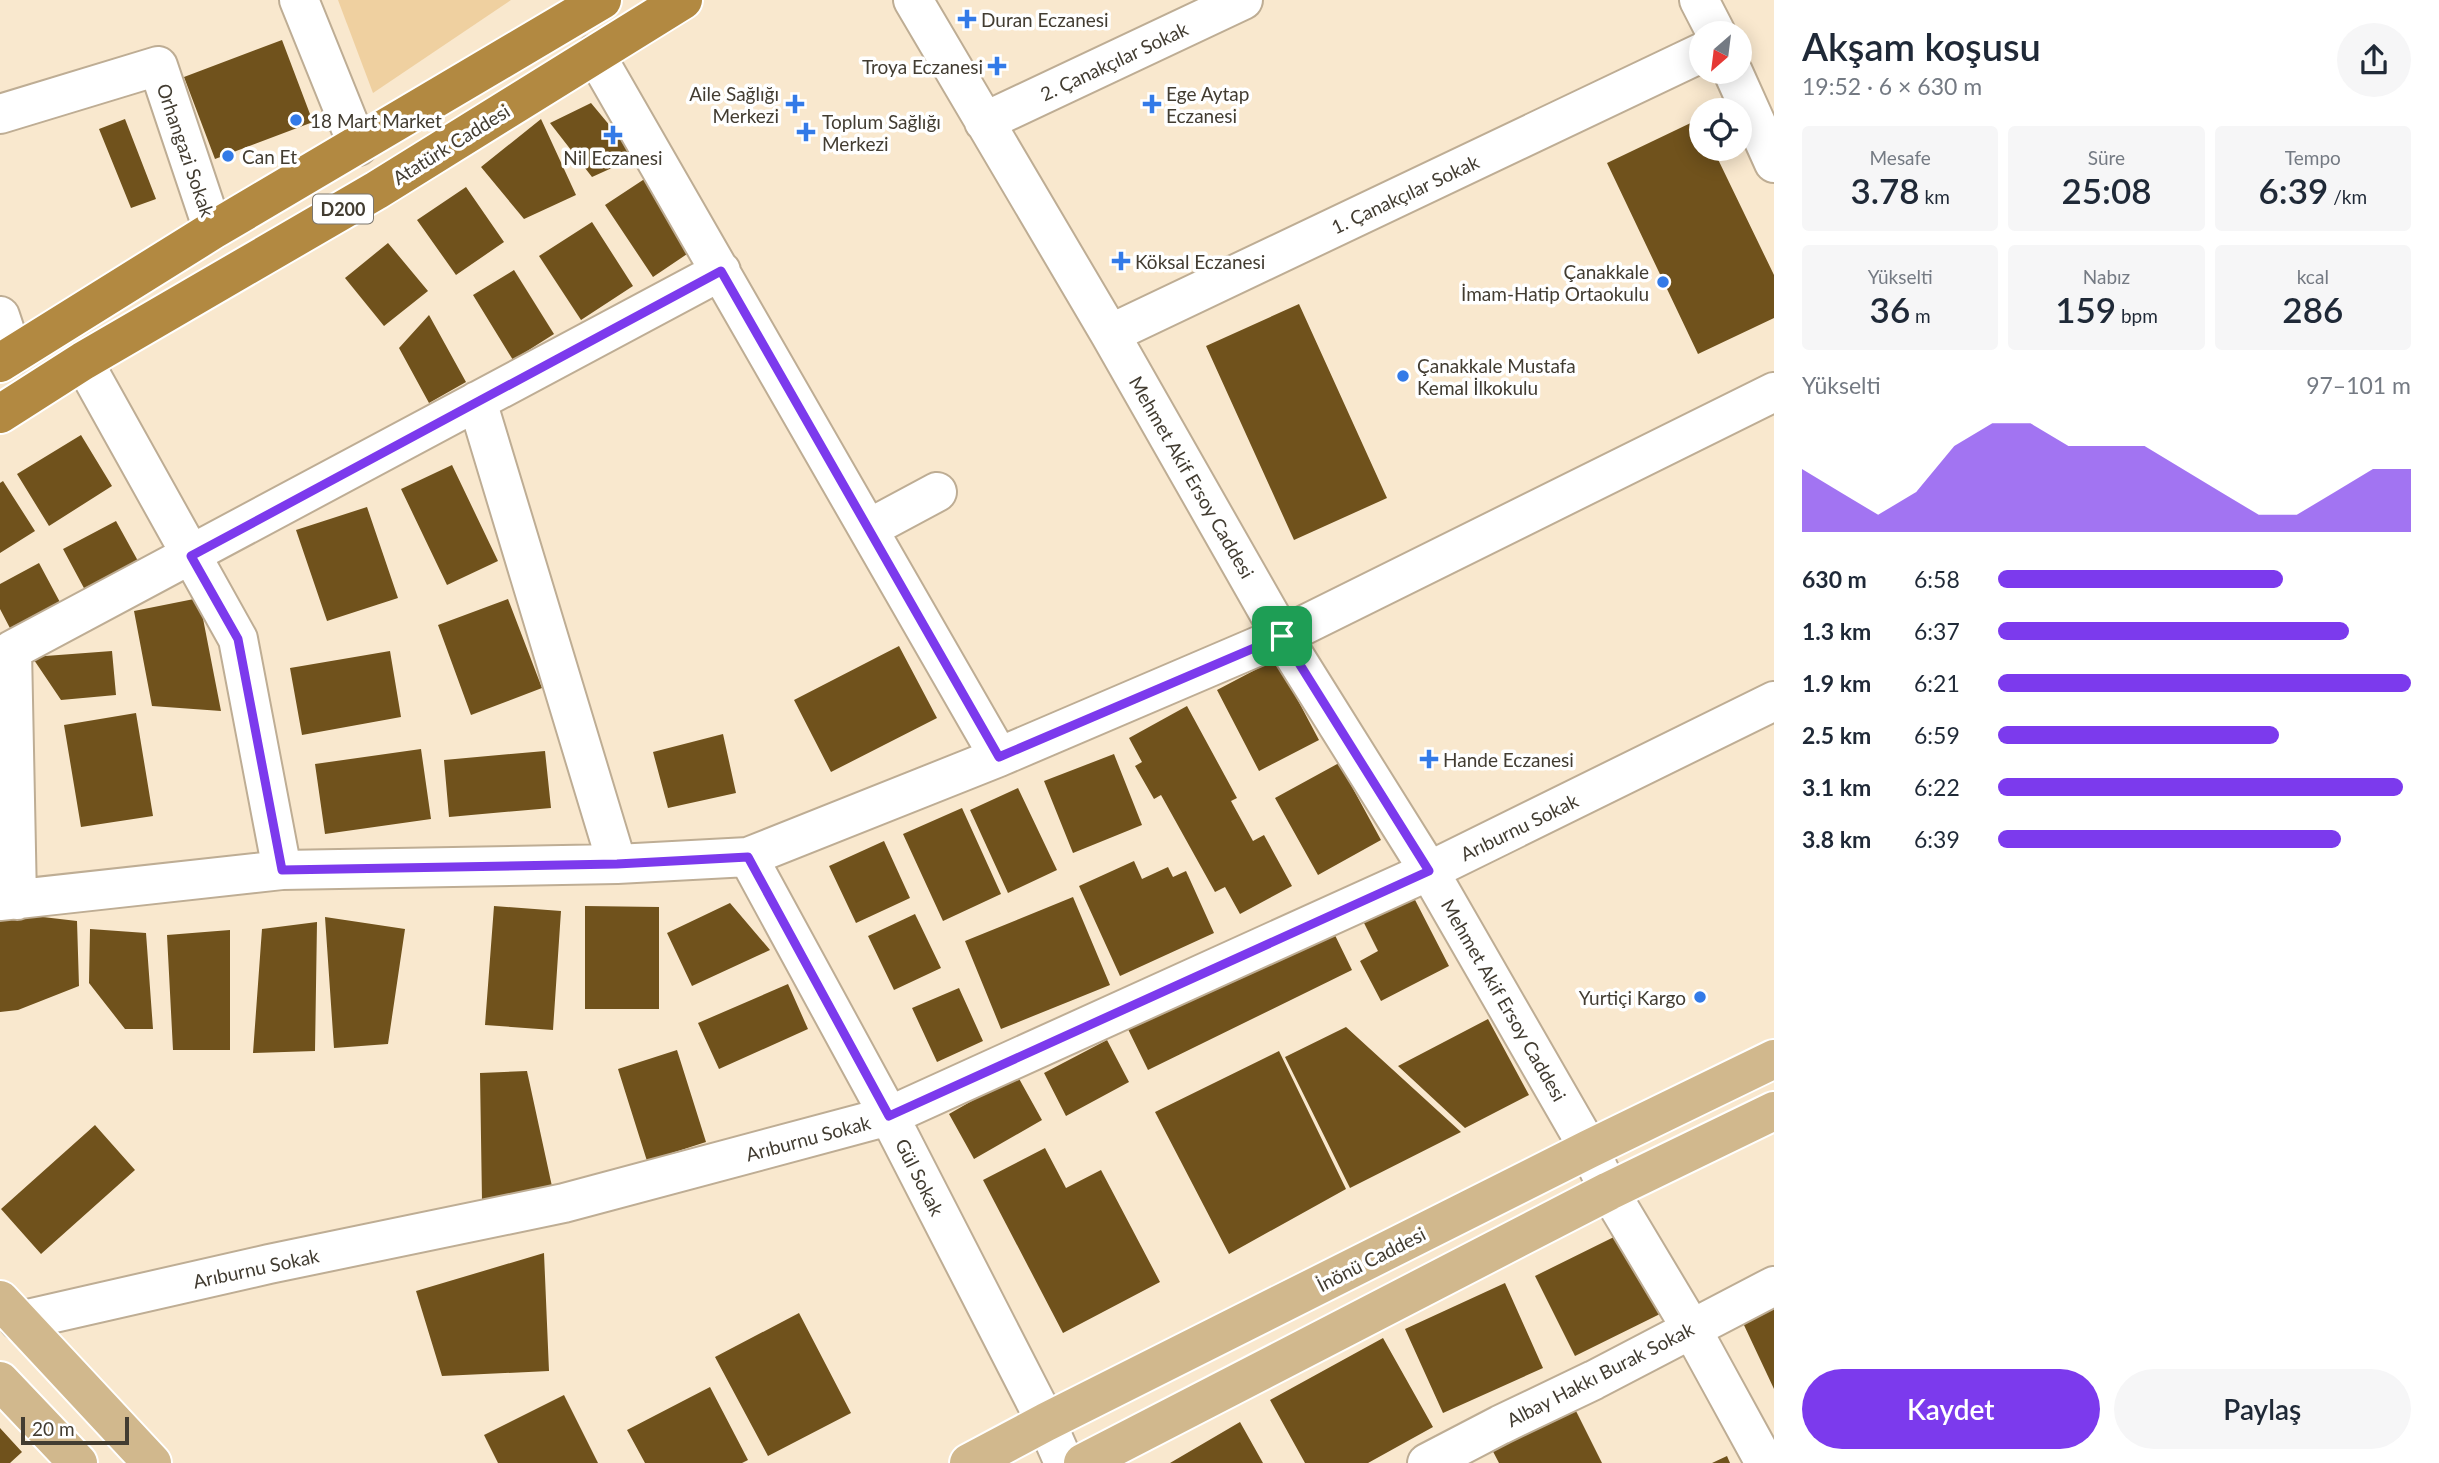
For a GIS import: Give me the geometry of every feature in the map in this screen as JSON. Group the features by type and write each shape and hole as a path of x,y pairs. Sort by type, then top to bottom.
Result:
{"highway":[{"name":"D200","path":"7,359 213,230 602,0"},
{"name":"Atatürk Caddesi","path":"0,414 83,361 377,190 683,0"}],"main road":[{"name":"İnönü Caddesi","path":"969,1463 1589,1149 1774,1059"},
{"path":"1083,1463 1609,1191 1774,1111"},
{"path":"10,1311 152,1463"},
{"path":"0,1381 78,1463"}],"street":[{"path":"299,0 358,146"},
{"name":"Mehmet Akif Ersoy Caddesi","path":"914,0 1110,334 1282,636 1429,871 1589,1149 1609,1191 1691,1328 1765,1463"},
{"name":"2. Çanakçılar Sokak","path":"984,122 1243,0"},
{"path":"1699,0 1710,21"},
{"path":"595,54 999,757"},
{"name":"1. Çanakçılar Sokak","path":"1110,334 1689,59"},
{"name":"Orhangazi Sokak","path":"0,114 158,66 213,230"},
{"path":"1738,84 1774,163"},
{"path":"721,271 12,650 9,900 282,870 617,864 748,857 999,757 1282,636 1774,392"},
{"path":"0,316 7,359"},
{"path":"83,361 238,639 282,870"},
{"path":"477,401 617,864"},
{"path":"868,529 937,492"},
{"name":"Arıburnu Sokak","path":"10,1311 269,1264 564,1203 889,1116 1429,871 1774,701"},
{"name":"Gül Sokak","path":"748,857 889,1116 1046,1422 1064,1463"},
{"name":"Albay Hakkı Burak Sokak","path":"1427,1463 1774,1286"}],"shaded area":[{"path":"338,0 511,0 373,93"}],"building":[{"path":"282,40 313,122 215,159 184,77"},
{"path":"591,103 636,157 592,177 550,123"},
{"path":"125,119 156,199 131,208 99,129"},
{"path":"541,119 576,195 524,219 481,167"},
{"path":"1689,124 1689,161 1719,161 1774,275 1774,318 1698,354 1607,163"},
{"path":"646,178 693,250 653,277 605,205"},
{"path":"466,187 504,242 456,275 417,220"},
{"path":"592,222 633,286 581,320 539,256"},
{"path":"388,243 428,291 384,326 345,278"},
{"path":"514,270 554,334 513,360 473,295"},
{"path":"1299,304 1387,498 1294,540 1206,346"},
{"path":"429,315 466,382 429,403 399,348"},
{"path":"81,435 112,486 49,526 17,474"},
{"path":"452,465 498,561 447,585 401,489"},
{"path":"3,481 35,531 0,553 0,483"},
{"path":"367,507 398,598 327,621 296,530"},
{"path":"116,521 138,561 85,590 63,549"},
{"path":"39,563 62,606 12,632 0,609 0,584"},
{"path":"199,598 221,711 152,706 134,611"},
{"path":"508,599 542,688 471,715 438,625"},
{"path":"899,646 937,718 831,772 794,700"},
{"path":"112,651 116,695 61,700 32,657"},
{"path":"390,651 401,717 302,735 290,668"},
{"path":"1276,659 1319,740 1259,771 1217,690"},
{"path":"1187,706 1237,798 1231,801 1253,841 1264,835 1292,886 1240,914 1225,887 1215,892 1161,795 1154,799 1135,766 1142,762 1129,738"},
{"path":"136,713 153,816 81,827 64,725"},
{"path":"723,734 736,793 668,808 653,752"},
{"path":"421,749 431,819 325,834 315,764"},
{"path":"545,751 551,808 449,817 444,760"},
{"path":"1114,754 1142,825 1073,853 1044,781"},
{"path":"1339,763 1381,840 1318,875 1275,798"},
{"path":"1018,788 1057,870 1008,893 970,810"},
{"path":"962,808 1001,894 943,921 903,834"},
{"path":"884,841 910,898 856,923 829,866"},
{"path":"1134,861 1142,879 1168,867 1173,877 1186,871 1214,933 1120,976 1079,886"},
{"path":"1412,894 1449,966 1381,1001 1360,961 1378,951 1362,919"},
{"path":"1073,897 1110,985 1001,1029 965,941"},
{"path":"730,903 770,950 692,986 667,933"},
{"path":"494,906 561,911 553,1030 485,1025"},
{"path":"585,906 659,907 659,1009 585,1009"},
{"path":"17,914 77,921 79,986 18,1010 0,1012 0,916"},
{"path":"915,914 941,968 894,990 868,936"},
{"path":"325,917 405,929 388,1044 334,1048"},
{"path":"317,922 315,1051 253,1053 262,929"},
{"path":"1330,925 1352,970 1148,1070 1126,1025"},
{"path":"90,929 146,933 153,1029 125,1029 89,983"},
{"path":"230,930 230,1050 173,1050 167,935"},
{"path":"788,984 808,1029 719,1069 698,1023"},
{"path":"959,988 983,1041 937,1062 912,1008"},
{"path":"1488,1019 1529,1095 1465,1128 1398,1066"},
{"path":"1346,1027 1461,1132 1350,1188 1285,1057"},
{"path":"1107,1040 1129,1082 1066,1116 1044,1073"},
{"path":"677,1050 706,1142 647,1161 618,1069"},
{"path":"1279,1051 1346,1189 1229,1254 1155,1112"},
{"path":"527,1071 553,1191 482,1201 480,1073"},
{"path":"1017,1075 1042,1120 974,1159 949,1114"},
{"path":"95,1125 135,1170 41,1254 1,1209"},
{"path":"1045,1148 1066,1188 1101,1170 1160,1282 1063,1333 983,1180"},
{"path":"1622,1233 1662,1313 1575,1356 1535,1276"},
{"path":"544,1253 549,1371 442,1376 416,1291"},
{"path":"1505,1283 1543,1368 1443,1413 1405,1329"},
{"path":"1774,1309 1774,1389 1743,1323"},
{"path":"799,1313 851,1413 768,1456 715,1357"},
{"path":"1383,1338 1433,1427 1368,1463 1305,1463 1270,1400"},
{"path":"710,1387 748,1460 742,1463 645,1463 627,1430"},
{"path":"564,1395 598,1463 498,1463 484,1435"},
{"path":"1570,1399 1602,1463 1499,1463 1487,1440"},
{"path":"1240,1422 1263,1463 1170,1463"},
{"path":"0,1428 22,1452 10,1463 0,1463"},
{"path":"1727,1456 1730,1463 1712,1463"}],"place":[{"name":"Duran Eczanesi","path":"967,19"},
{"name":"Troya Eczanesi","path":"997,66"},
{"name":"Aile Sağlığı Merkezi","path":"795,104"},
{"name":"Ege Aytap Eczanesi","path":"1152,104"},
{"name":"18 Mart Market","path":"296,120"},
{"name":"Toplum Sağlığı Merkezi","path":"806,132"},
{"name":"Nil Eczanesi","path":"613,135"},
{"name":"Can Et","path":"228,156"},
{"name":"Köksal Eczanesi","path":"1121,261"},
{"name":"Çanakkale İmam-Hatip Ortaokulu","path":"1663,282"},
{"name":"Çanakkale Mustafa Kemal İlkokulu","path":"1403,376"},
{"name":"Hande Eczanesi","path":"1429,759"},
{"name":"Yurtiçi Kargo","path":"1700,997"}],"route":[{"path":"721,271 999,757 1282,636 1429,871 889,1116 748,857 617,864 282,870 238,639 191,556 721,271"}]}
